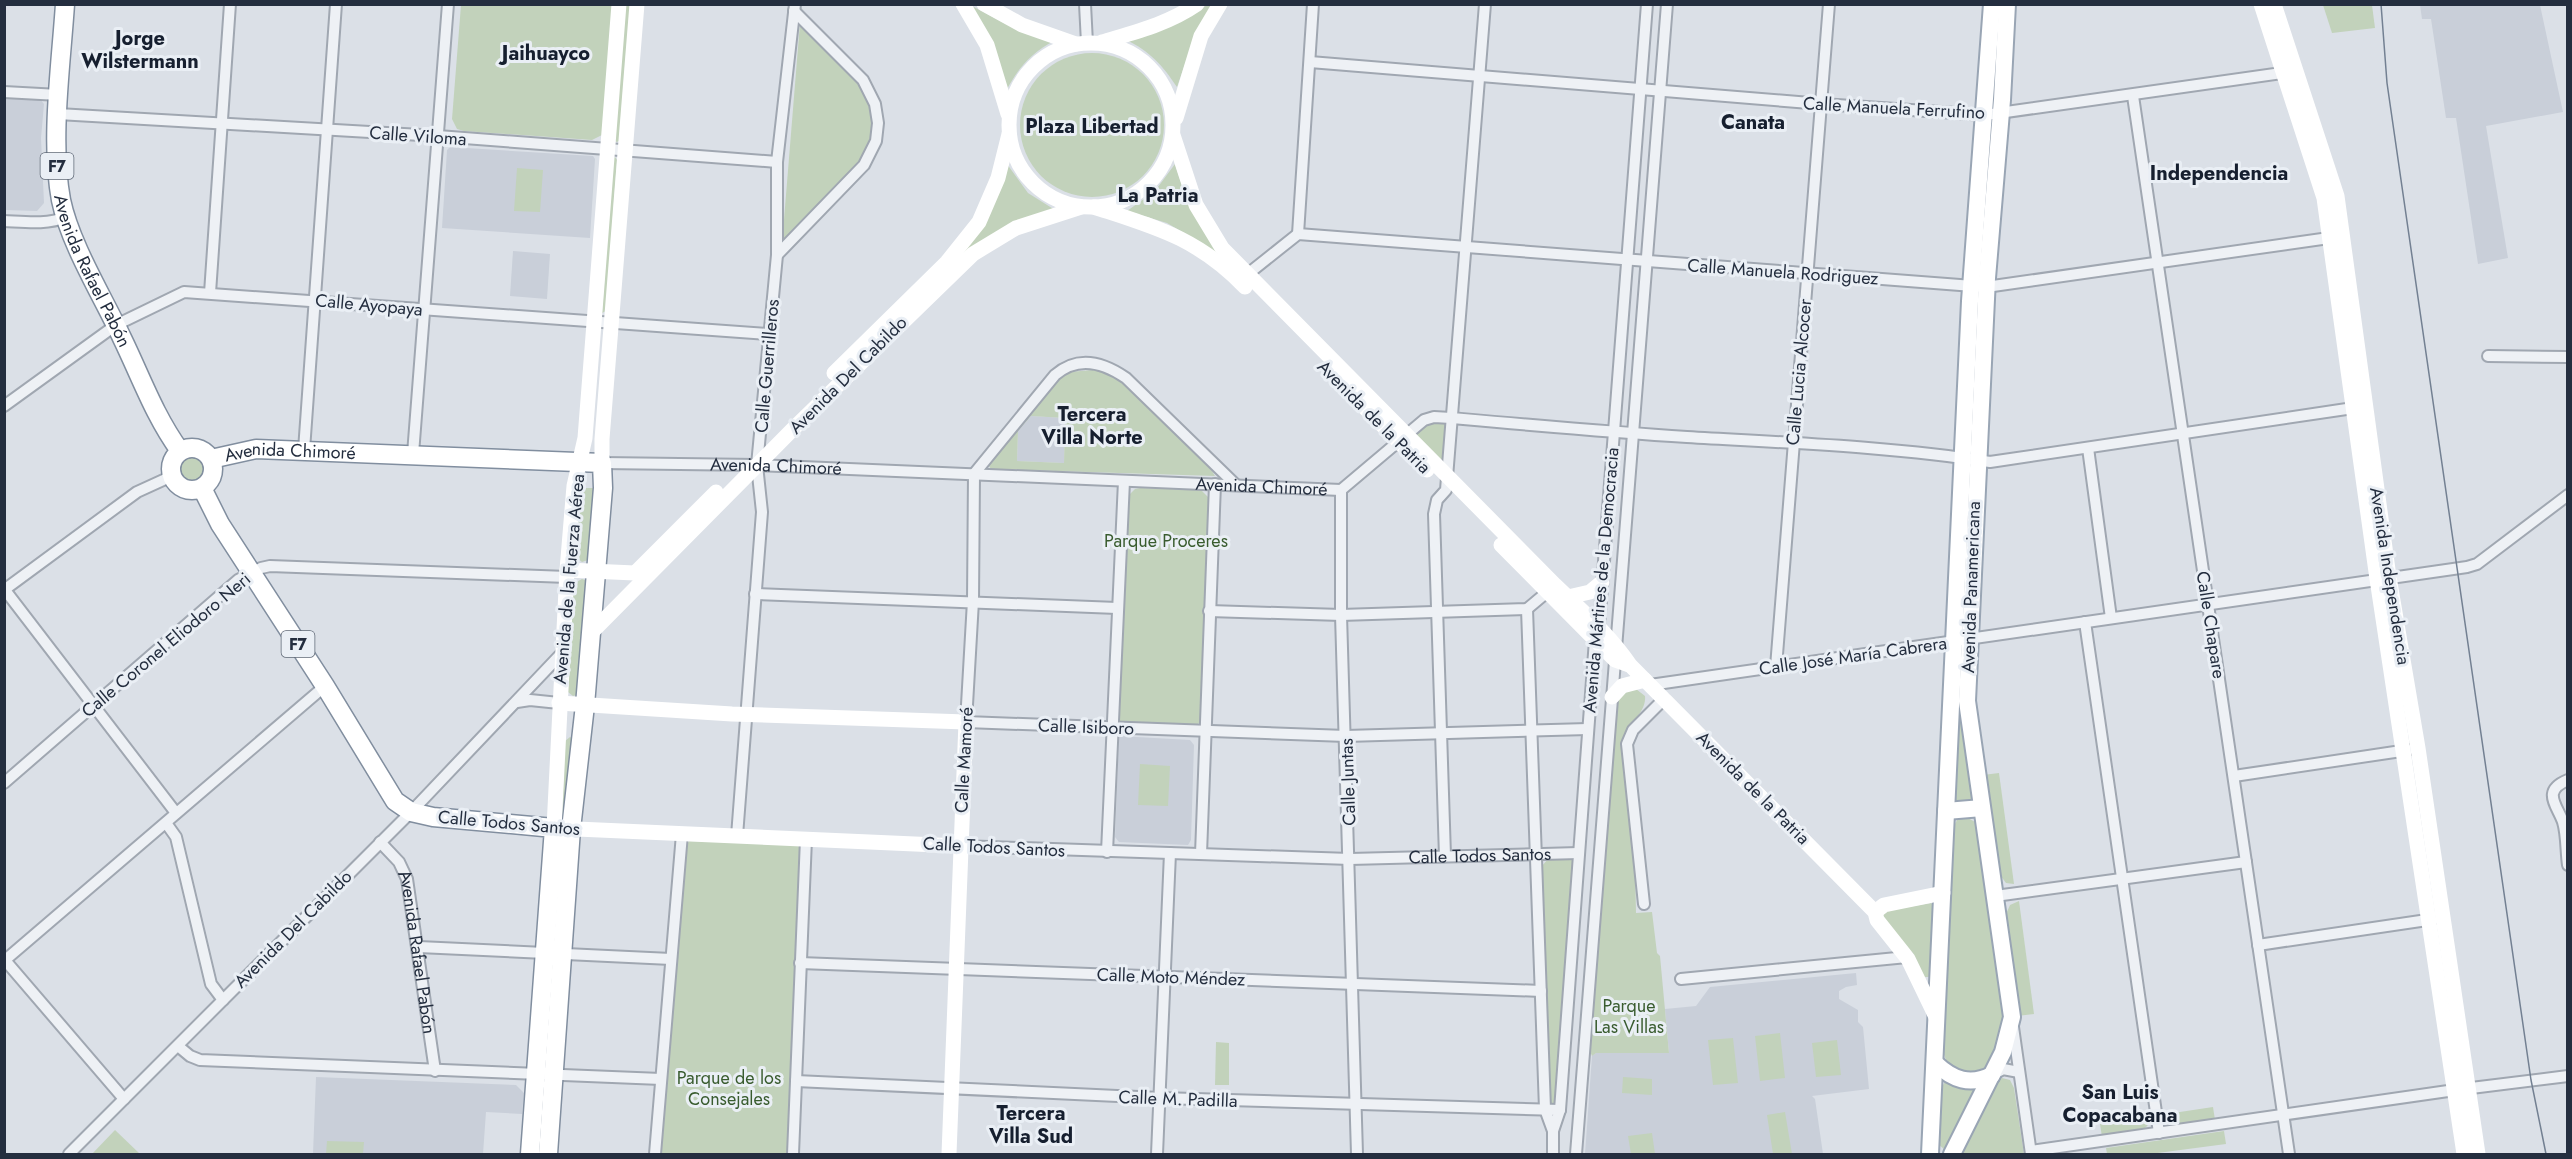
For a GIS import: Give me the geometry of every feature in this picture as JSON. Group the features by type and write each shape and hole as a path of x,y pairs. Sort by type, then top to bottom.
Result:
{"highway":[{"name":"Avenida Rafael Pabón","path":"65,4 58,114 57,166 61,201 72,234 157,417 180,451"},
{"path":"198,448 212,459 213,476 202,488 184,489 172,476 172,462 180,451 198,448"},
{"name":"Avenida Chimoré","path":"212,459 256,449 602,462"},
{"name":"Avenida de la Fuerza Aérea","path":"548,1155 545,1074 562,829 585,705 603,488 602,462"},
{"name":"F7","path":"202,488 220,524 325,686 395,801 411,812"},
{"name":"Calle Todos Santos","path":"411,812 452,820 562,829"},
{"name":"Avenida de la Fuerza Aérea","path":"530,1155 545,1074"}],"main road":[{"name":"Avenida de la Fuerza Aérea","path":"562,829 559,703 561,654 574,486 585,438 619,4"},
{"name":"Avenida de la Fuerza Aérea","path":"602,462 637,4"},
{"path":"963,4 987,45 1009,117"},
{"path":"984,4 1022,25 1087,43 1115,46 1132,53 1158,77 1167,92 1172,109 1174,131"},
{"path":"1197,4 1153,27 1051,53 1031,69 1016,90 1009,117 1009,134 1017,160 1032,183 1055,199 1087,207 1111,205 1127,199 1142,190 1155,178 1164,163 1201,36 1220,4"},
{"name":"Avenida Panamericana","path":"1992,4 1992,114"},
{"name":"Avenida Panamericana","path":"1930,1155 1946,811 1960,641 1979,287 1992,114 2007,4"},
{"name":"Avenida Independencia","path":"2261,4 2335,186 2335,237 2383,578 2411,749 2461,1089 2464,1155"},
{"name":"Avenida Independencia","path":"2274,4 2290,72"},
{"name":"Avenida de la Patria","path":"1174,131 1196,206 1243,278 1551,588 1597,633 1616,644 1622,663"},
{"name":"Avenida Del Cabildo","path":"591,633 750,465 760,448 964,242 979,222 990,201 1009,134"},
{"name":"Avenida de la Patria","path":"1087,207 1154,226 1177,236 1243,278"},
{"name":"Avenida Del Cabildo","path":"567,574 635,573 972,254 1016,228 1087,207"},
{"path":"1568,597 1590,592 1602,582"},
{"name":"Avenida de la Patria","path":"1551,588 1568,597 1622,663 1647,682 1875,912 1876,920 1907,957 1937,1021"},
{"name":"Avenida Panamericana","path":"1952,1155 2003,1052 2012,1017 1960,641"},
{"path":"1612,697 1622,686 1647,682"},
{"path":"559,703 585,705"},
{"name":"Calle Isiboro","path":"585,705 746,714 966,722"},
{"name":"Calle Mamoré","path":"949,1155 966,722"},
{"path":"1946,811 1982,808"},
{"name":"Calle Todos Santos","path":"562,829 960,846"},
{"path":"1875,912 1884,905 1942,893"},
{"path":"1935,1063 1956,1079 1971,1081 1992,1075"},
{"name":"Avenida Independencia","path":"2461,1089 2478,1155"}],"street":[{"path":"210,293 230,4"},
{"path":"304,450 336,4"},
{"path":"413,454 448,4"},
{"path":"1085,4 1087,43"},
{"path":"1243,278 1298,234 1313,4"},
{"path":"1445,856 1439,734 1434,505 1447,483 1485,4"},
{"name":"Avenida Mártires de la Democracia","path":"1553,1155 1553,1131 1560,1110 1588,729 1602,582 1647,4"},
{"name":"Avenida Mártires de la Democracia","path":"1616,644 1666,4"},
{"name":"Calle Lucia Alcocer","path":"1776,667 1792,443 1829,4"},
{"path":"777,255 864,165 876,141 878,123 875,104 863,80 794,8"},
{"name":"Calle Guerrilleros","path":"760,448 768,334 777,255 777,162 794,8"},
{"name":"Calle Manuela Ferrufino","path":"1310,62 1822,104 1992,114 2133,96 2290,72"},
{"path":"4,92 59,95"},
{"name":"Calle Chapare","path":"2133,96 2289,1155"},
{"name":"Calle Viloma","path":"58,114 438,136 777,162"},
{"path":"4,221 44,222 57,221 66,217"},
{"name":"Calle Manuela Rodriguez","path":"1298,234 1979,287 2335,237"},
{"name":"Calle Ayopaya","path":"4,406 116,325 184,292 768,334"},
{"path":"2488,356 2568,357"},
{"path":"974,474 1055,375 1063,368 1072,365 1097,363 1110,367 1126,378 1236,485"},
{"path":"1341,490 1424,420 1434,417 1633,434 1792,443 1969,458 1990,462 2359,407"},
{"path":"2088,448 2110,618"},
{"name":"Avenida Chimoré","path":"602,462 750,465 1341,490"},
{"path":"737,836 762,512 750,465"},
{"name":"Calle Mamoré","path":"966,722 973,601 974,474"},
{"path":"172,476 136,492 5,590 176,813"},
{"path":"1107,852 1124,481"},
{"path":"1201,854 1215,484"},
{"name":"Calle Juntas","path":"1341,490 1341,615 1357,1155"},
{"name":"Calle José María Cabrera","path":"1647,682 1776,667 1960,641 2477,564 2568,495"},
{"name":"Calle Coronel Eliodoro Neri","path":"4,783 238,580 251,572 270,566 567,574"},
{"path":"1209,611 1341,615 1527,609 1551,588"},
{"path":"755,594 1117,608"},
{"path":"1527,609 1545,1109 1553,1131"},
{"path":"2085,622 2159,1133"},
{"name":"Avenida Del Cabildo","path":"69,1155 411,812 561,654"},
{"name":"Avenida Mártires de la Democracia","path":"1576,1155 1612,697 1622,663"},
{"path":"124,1099 5,960 325,686"},
{"path":"1644,903 1627,744 1633,730 1664,699"},
{"path":"517,702 530,700 559,703"},
{"name":"Calle Isiboro","path":"966,722 1346,736 1588,729"},
{"path":"2234,776 2411,749"},
{"path":"2568,780 2560,783 2552,796 2553,804 2563,823 2568,865"},
{"path":"166,823 176,837 211,984 223,1000"},
{"path":"655,1155 682,834"},
{"path":"794,1155 806,839"},
{"name":"Avenida Rafael Pabón","path":"380,842 399,862 407,879 419,947 435,1071"},
{"name":"Calle Todos Santos","path":"960,846 1350,859 1580,853"},
{"path":"1157,1155 1170,853"},
{"path":"1995,896 2246,862"},
{"path":"2258,945 2436,918"},
{"path":"419,947 671,959"},
{"path":"1681,979 1907,957"},
{"name":"Calle Moto Méndez","path":"800,963 1165,978 1352,982 1541,991"},
{"path":"2012,1017 2031,1153 2461,1089 2568,1076"},
{"path":"178,1046 190,1056 200,1060 661,1079"},
{"path":"1992,1075 2003,1069 2019,1072"},
{"name":"Calle M. Padilla","path":"796,1082 1160,1098 1560,1110"}],"shaded area":[{"path":"2420,5 2540,5 2563,112 2486,126 2508,258 2478,264 2456,118 2446,118 2431,19 2422,19"},
{"path":"5,96 39,98 44,104 41,138 44,203 37,211 5,210"},
{"path":"450,147 593,156 595,159 590,238 442,228 447,150"},
{"path":"513,251 550,254 547,299 510,296"},
{"path":"1031,416 1065,418 1064,463 1017,461 1018,431"},
{"path":"1119,736 1190,740 1194,745 1191,840 1188,845 1119,842 1115,837"},
{"path":"1856,973 1857,985 1839,991 1839,999 1858,1010 1858,1022 1863,1027 1869,1089 1812,1096 1815,1099 1823,1154 1585,1154 1592,1056 1596,1053 1669,1053 1665,1009 1696,1006 1710,987"},
{"path":"316,1077 516,1085 524,1093 522,1114 486,1112 483,1154 313,1154"}],"green space":[{"path":"461,5 615,5 602,135 592,140 457,129 452,119"},
{"path":"625,5 630,5 619,141 617,142 614,141"},
{"path":"970,5 1006,24 1054,41 1027,61 1007,89"},
{"path":"1207,5 1213,5 1193,41 1177,87 1155,60 1126,40 1190,16"},
{"path":"2323,5 2372,5 2375,28 2332,33"},
{"path":"800,23 859,83 871,105 874,128 867,155 782,244"},
{"path":"1092,53 1106,54 1120,59 1143,74 1158,97 1163,111 1163,139 1158,153 1143,176 1120,191 1106,196 1092,197 1078,196 1064,191 1041,176 1026,153 1021,139 1020,125 1021,111 1026,97 1041,74 1064,59 1078,54"},
{"path":"613,158 617,160 606,311 602,313"},
{"path":"1007,164 1028,193 1055,210 961,256"},
{"path":"1175,164 1194,212 1221,255 1167,223 1127,211 1155,191"},
{"path":"517,168 543,170 540,212 514,211"},
{"name":"Parque Proceres","path":"1093,370 1104,372 1115,378 1185,441 1215,476 991,469 988,465 1058,380 1069,372","holes":["1031,416 1065,418 1064,463 1017,461 1018,431"]},
{"path":"1435,423 1446,424 1442,463 1414,437 1424,427"},
{"path":"193,454 204,458 208,469 204,480 193,484 182,480 178,469 182,458"},
{"path":"581,485 594,488 588,560 582,562 575,556"},
{"name":"Parque Proceres","path":"1135,489 1201,490 1209,498 1200,721 1197,726 1122,723 1118,720 1128,496"},
{"path":"582,579 588,581 577,695 573,696 568,692 573,584"},
{"path":"1959,648 1974,801 1953,802"},
{"name":"Parque Las Villas","path":"1636,689 1645,696 1645,702 1643,709 1626,731 1621,744 1635,862 1636,913 1652,912 1657,953 1660,956 1669,1053 1596,1053 1592,1056 1590,1051 1617,699 1618,695"},
{"path":"570,737 573,739 565,815 562,814 565,741"},
{"path":"1140,764 1170,766 1168,806 1138,805"},
{"path":"1999,773 2014,884 2006,883 1997,871 1983,775"},
{"path":"1966,817 1977,823 2003,1015 1996,1052 1986,1067 1970,1074 1948,1065 1943,1052 1953,828 1957,820"},
{"name":"Parque de los Consejales","path":"689,841 797,844 800,848 788,1154 661,1154 685,849"},
{"name":"Parque Las Villas","path":"1573,857 1556,1104 1551,1106 1541,867 1549,858"},
{"path":"2019,901 2034,1014 2017,1016 2006,914 2010,905"},
{"path":"1931,903 1934,906 1932,975 1924,977 1885,924 1883,914 1885,911"},
{"path":"1780,1033 1785,1078 1760,1081 1755,1036"},
{"path":"1733,1038 1738,1083 1713,1085 1708,1040"},
{"path":"1837,1040 1841,1075 1816,1077 1812,1043"},
{"path":"1216,1042 1229,1043 1229,1085 1215,1085"},
{"path":"1623,1077 1652,1079 1652,1095 1622,1093"},
{"path":"2002,1078 2010,1080 2014,1088 2024,1154 1960,1154 1996,1082"},
{"path":"1945,1082 1976,1090 1944,1149 1939,1145 1941,1088"},
{"path":"2213,1107 2215,1120 2193,1125 2170,1124 2160,1115"},
{"path":"1785,1112 1792,1154 1773,1154 1767,1115"},
{"path":"2151,1117 2149,1124 2139,1132 2102,1137 2100,1124"},
{"path":"115,1130 140,1154 92,1154"},
{"path":"2224,1131 2226,1144 2150,1154 2107,1154 2106,1148"},
{"path":"1652,1133 1655,1154 1631,1154 1628,1136"},
{"path":"327,1141 364,1142 363,1154 326,1154"}],"tram line":[{"path":"2381,4 2387,83 2531,1080 2546,1154"}],"district":[{"name":"Jorge Wilstermann","path":"140,50"},
{"name":"Jaihuayco","path":"546,53"},
{"name":"Canata","path":"1753,122"},
{"name":"Plaza Libertad","path":"1092,126"},
{"name":"Independencia","path":"2219,173"},
{"name":"La Patria","path":"1158,195"},
{"name":"Tercera Villa Norte","path":"1092,426"},
{"name":"San Luis Copacabana","path":"2120,1104"},
{"name":"Tercera Villa Sud","path":"1031,1124"}]}
